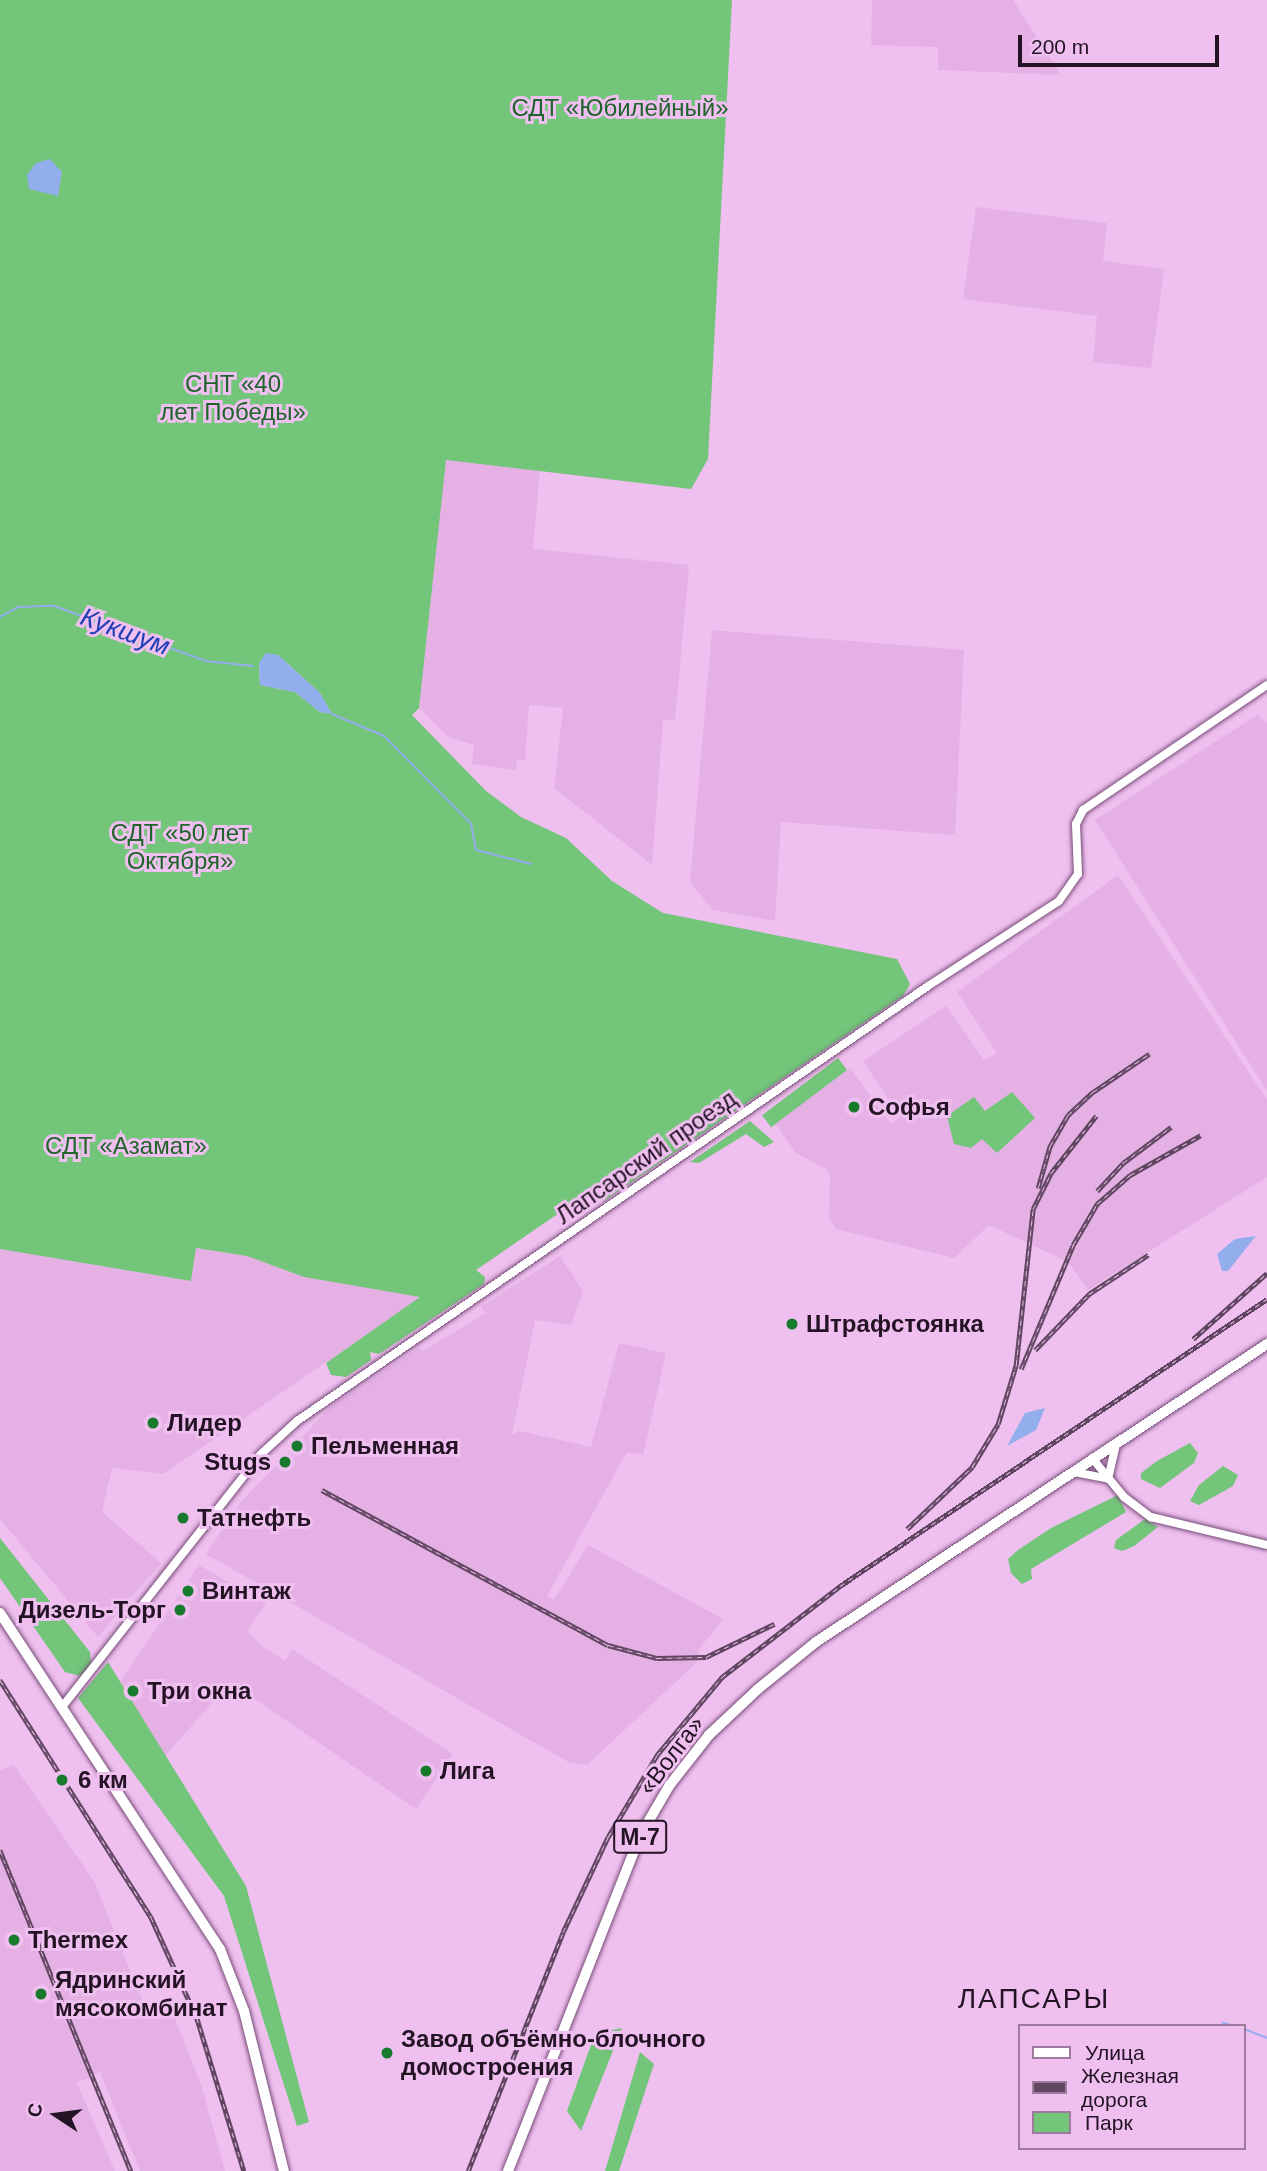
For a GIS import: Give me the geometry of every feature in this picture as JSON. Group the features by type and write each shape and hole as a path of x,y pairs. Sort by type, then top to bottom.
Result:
{"highway":[{"name":"«Волга»","path":"508,2171 629,1861 668,1786 709,1735 758,1689 894,1589 1267,1344"}],"main road":[{"path":"0,1614 220,1950 244,2011 284,2171"}],"street":[{"name":"Лапсарский проезд","path":"62,1707 260,1455 297,1421 928,986 1059,901 1078,874 1076,824 1083,810 1267,685"},
{"path":"1108,1479 1117,1442"},
{"path":"1092,1458 1108,1479 1139,1509 1166,1523 1267,1545"},
{"path":"1071,1472 1108,1479"}],"shaded area":[{"path":"872,0 1013,0 1061,75 938,70 938,47 871,45"},
{"path":"976,207 1107,223 1103,261 1164,269 1151,368 1093,362 1097,316 963,299"},
{"path":"445,460 540,470 533,549 689,565 675,720 663,720 652,865 554,788 563,708 529,705 525,760 517,760 516,770 472,764 474,745 448,737 419,708"},
{"path":"712,630 964,650 955,835 781,822 775,921 713,910 690,882"},
{"path":"1258,714 1267,723 1267,1091 1095,820"},
{"path":"1118,875 1267,1100 1267,1177 1088,1290 1068,1262 989,1225 954,1258 836,1229 829,1218 830,1177 826,1169 796,1153 774,1122 850,1068 891,1124 900,1117 863,1061 946,1006 984,1060 997,1053 957,992"},
{"path":"195,1248 247,1256 304,1277 421,1297 163,1474 112,1468 102,1512 161,1563 98,1637 0,1519 0,1249 191,1281"},
{"path":"560,1256 583,1291 571,1325 535,1320 512,1434 520,1431 591,1447 619,1343 666,1353 643,1455 627,1452 547,1596 554,1600 588,1545 723,1619 699,1649 697,1662 587,1765 570,1763 206,1554 241,1502 332,1405 420,1347 423,1351 473,1321 485,1313 481,1307"},
{"path":"199,1565 266,1604 247,1631 260,1644 285,1661 292,1649 453,1754 416,1809 230,1682 165,1756 118,1685"},
{"path":"14,1765 94,1881 147,2012 169,2003 202,2087 225,2171 140,2171 100,2072 77,2083 115,2171 0,2171 0,1770"}],"green space":[{"path":"0,0 732,0 708,459 691,489 446,460 419,708 412,715 486,791 521,817 566,838 612,881 663,913 897,959 910,984 903,996 604,1201 597,1187 476,1270 485,1277 484,1284 379,1354 370,1352 371,1360 346,1377 331,1375 326,1363 420,1297 304,1277 247,1256 196,1248 191,1281 0,1249","holes":["278,655 320,693 331,713 320,712 295,692 260,685 259,663"]},
{"path":"838,1058 847,1070 771,1127 762,1115"},
{"path":"1012,1092 1035,1118 997,1153 982,1139 971,1148 954,1144 947,1116 974,1097 985,1111"},
{"path":"750,1121 774,1142 764,1147 746,1134 699,1163 690,1162"},
{"path":"1190,1443 1198,1453 1194,1463 1160,1488 1141,1479 1141,1473 1157,1461"},
{"path":"1223,1466 1238,1475 1233,1486 1199,1505 1190,1501 1199,1485"},
{"path":"1118,1495 1126,1512 1031,1569 1032,1579 1022,1584 1011,1573 1008,1559 1018,1550 1051,1528"},
{"path":"1145,1519 1158,1527 1134,1546 1122,1551 1114,1548 1116,1540"},
{"path":"0,1538 90,1652 91,1666 80,1676 65,1672 0,1578"},
{"path":"108,1662 246,1886 309,2122 297,2126 224,1896 78,1698"},
{"path":"622,2028 581,2131 567,2111 595,2034"},
{"path":"640,2052 654,2064 619,2171 605,2171"}],"water":[{"path":"50,159 62,172 58,196 29,189 27,175 36,163"},
{"path":"266,653 278,655 320,693 332,714 320,712 295,692 260,685 259,663"},
{"path":"1256,1236 1228,1271 1222,1271 1217,1254 1235,1239"},
{"path":"1045,1408 1036,1430 1007,1446 1025,1413"}],"waterway":[{"name":"Кукшум","path":"0,617 18,607 54,606 206,661 253,666"},
{"path":"332,714 384,736 471,824 476,850 531,864"},
{"path":"1223,2023 1227,2024"},
{"path":"1246,2030 1267,2038"}],"railway":[{"path":"1038,1188 1050,1146 1068,1115 1093,1092 1149,1054"},
{"path":"907,1529 972,1467 998,1424 1016,1365 1033,1209 1051,1173 1096,1116"},
{"path":"1097,1191 1123,1163 1171,1127"},
{"path":"1021,1369 1073,1245 1097,1204 1130,1175 1201,1135"},
{"path":"1035,1350 1089,1294 1148,1255"},
{"path":"1193,1339 1267,1273"},
{"path":"468,2171 563,1932 608,1837 657,1755 722,1677 840,1586 1267,1299"},
{"path":"322,1490 608,1645 657,1658 706,1657 774,1624"},
{"path":"0,1680 151,1917 197,2018 244,2171"},
{"path":"0,1850 131,2171"}],"place":[{"name":"Софья","path":"854,1107"},
{"name":"Штрафстоянка","path":"792,1324"},
{"name":"Лидер","path":"153,1423"},
{"name":"Пельменная","path":"297,1446"},
{"name":"Stugs","path":"285,1462"},
{"name":"Татнефть","path":"183,1518"},
{"name":"Винтаж","path":"188,1591"},
{"name":"Дизель-Торг","path":"180,1610"},
{"name":"Три окна","path":"133,1691"},
{"name":"Лига","path":"426,1771"},
{"name":"6 км","path":"62,1780"},
{"name":"Thermex","path":"14,1940"},
{"name":"Ядринский мясокомбинат","path":"41,1994"},
{"name":"Завод объёмно-блочного домостроения","path":"387,2053"}],"district":[{"name":"ЛАПСАРЫ","path":"1034,1999"}],"park label":[{"name":"СДТ «Юбилейный»","path":"620,108"},
{"name":"СНТ «40 лет Победы»","path":"233,398"},
{"name":"СДТ «50 лет Октября»","path":"180,847"},
{"name":"СДТ «Азамат»","path":"126,1146"}]}
